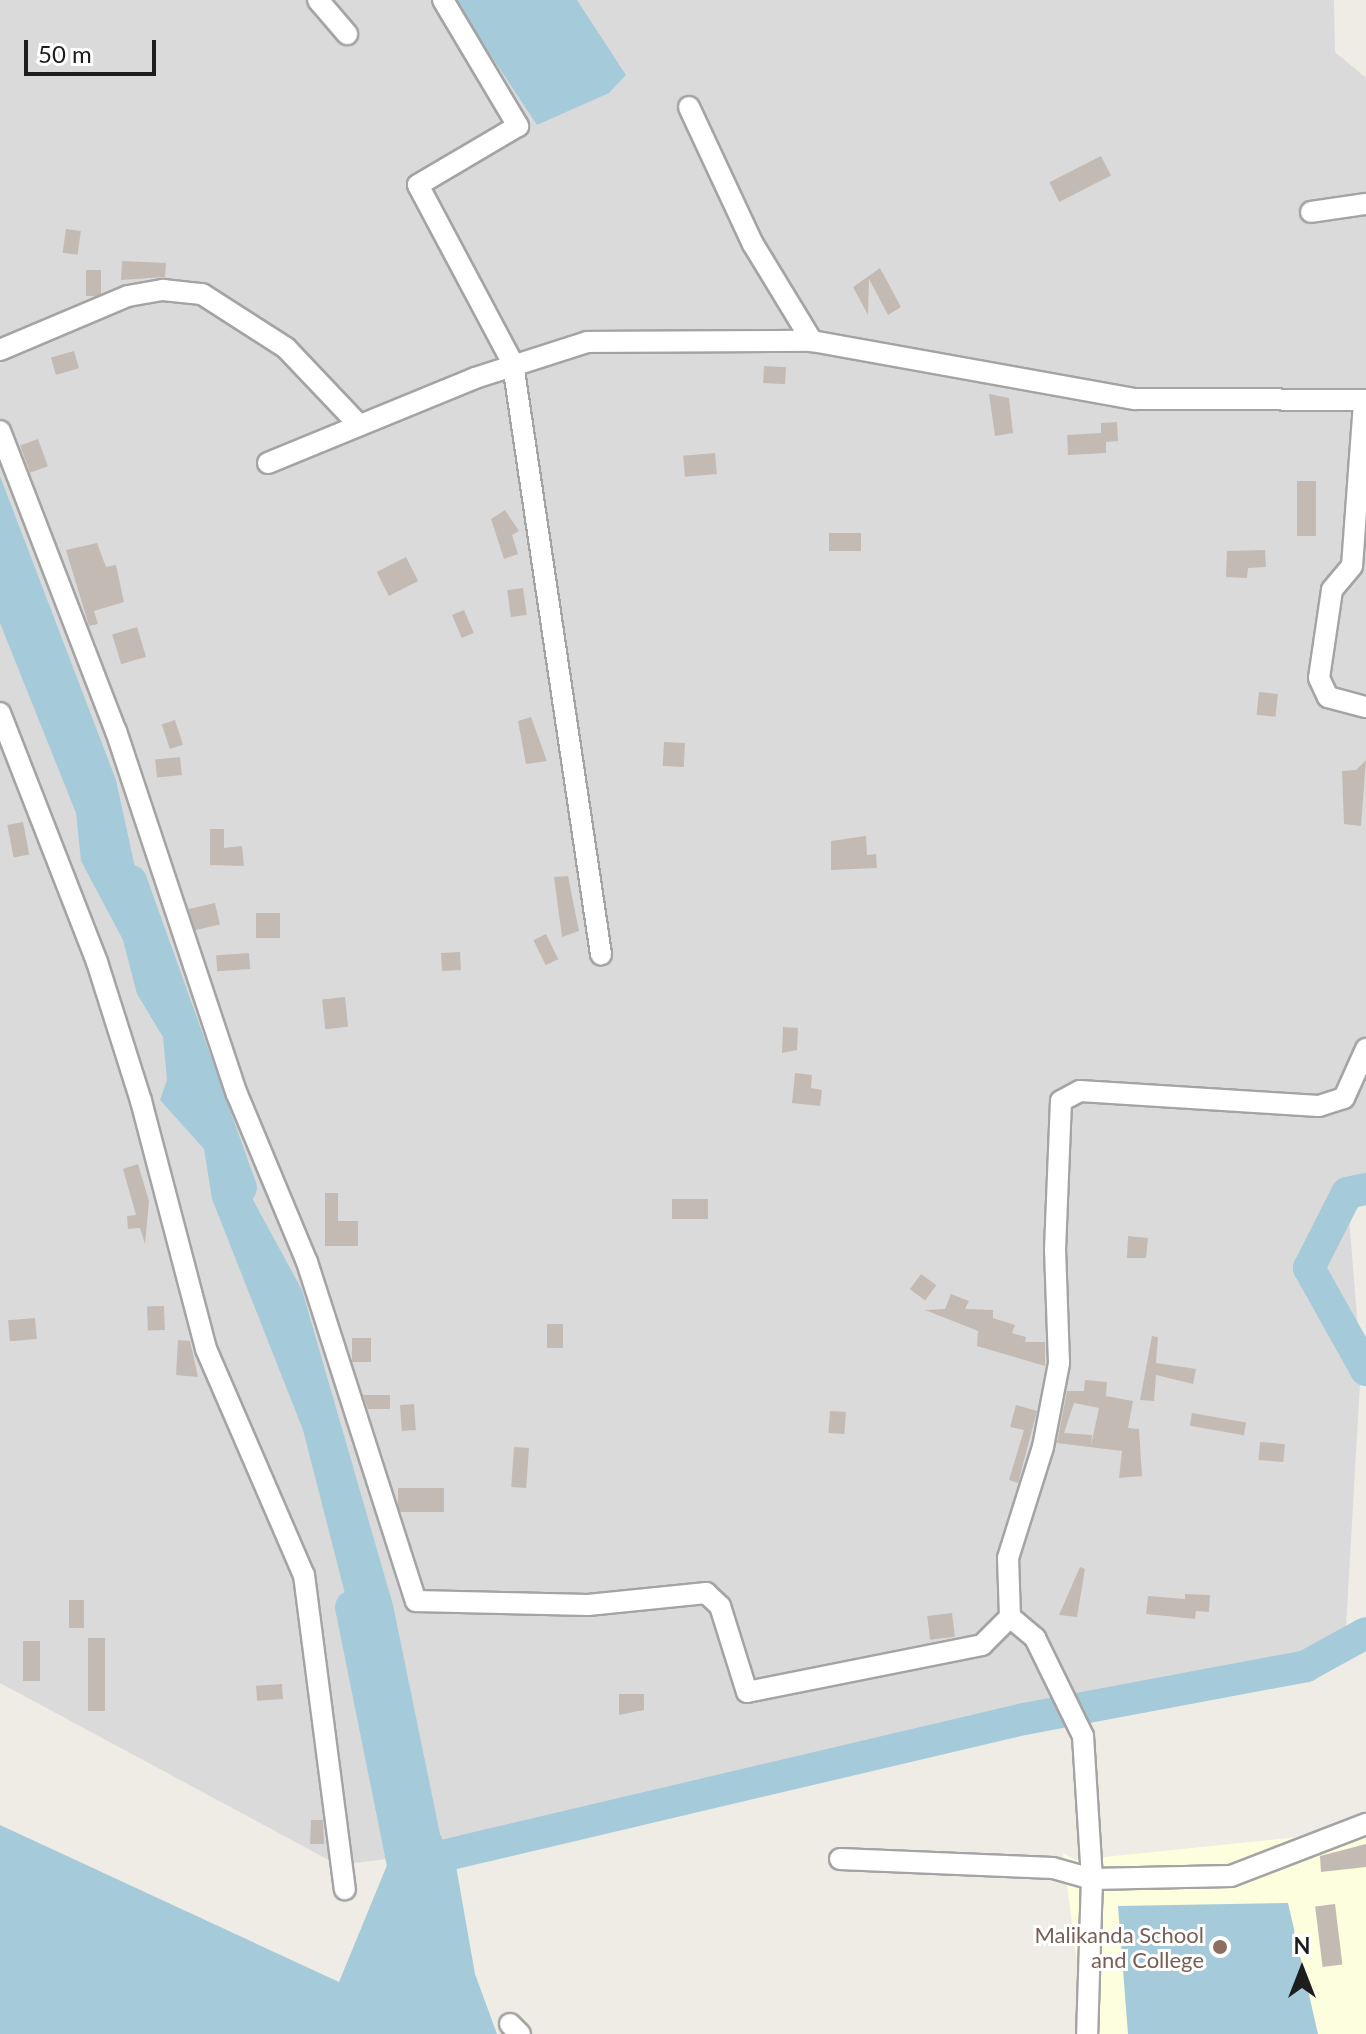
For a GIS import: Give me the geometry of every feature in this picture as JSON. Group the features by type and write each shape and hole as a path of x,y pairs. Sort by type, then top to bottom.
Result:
{"street":[{"path":"318,0 347,34"},
{"path":"443,0 518,126 418,185 513,364 601,954"},
{"path":"689,107 753,244 812,341"},
{"path":"1311,212 1366,204"},
{"path":"0,350 128,296 163,290 202,294 286,348 358,424"},
{"path":"268,463 358,424 513,364 587,342 812,341 1135,399 1211,395 1365,401 1352,566 1332,590 1319,678 1328,697 1366,707"},
{"path":"0,431 116,731 237,1094 307,1262 416,1601 588,1605 706,1593 720,1606 747,1692 982,1645 1010,1617 1008,1558 1043,1447 1059,1363 1055,1250 1061,1101 1080,1091 1319,1106 1344,1098 1366,1049"},
{"path":"0,713 97,962 145,1115 206,1349 304,1575 345,1889"},
{"path":"1010,1617 1035,1638 1083,1736 1092,1879 1087,2034"},
{"path":"840,1859 1053,1868 1092,1879 1243,1874 1308,1842 1366,1824"}],"shaded area":[{"path":"0,0 1334,0 1335,52 1366,78 1366,1173 1347,1193 1361,1366 1345,1644 467,1849 338,1865 0,1683"},
{"name":"Malikanda School and College","path":"1366,1830 1366,2034 1086,2034 1063,1853 1075,1860"}],"water":[{"path":"454,0 577,0 626,75 609,93 537,125"},
{"path":"0,476 116,780 147,923 227,1152 302,1290 393,1605 440,1834 456,1866 475,1974 497,2034 0,2034 0,1825 339,1982 399,1836 394,1785 303,1430 212,1199 204,1149 160,1100 167,1080 163,1037 137,994 123,940 81,861 76,813 0,623"},
{"path":"1288,1903 1318,2034 1128,2034 1118,1906"}],"building":[{"path":"1101,156 1111,176 1059,202 1049,182"},
{"path":"66,229 81,231 78,255 63,253"},
{"path":"122,261 166,263 165,277 121,280"},
{"path":"880,268 901,307 888,315 869,279 868,315 853,287"},
{"path":"86,270 101,270 101,296 86,296"},
{"path":"74,351 79,368 56,375 51,358"},
{"path":"764,366 786,367 785,384 763,383"},
{"path":"989,394 1009,398 1013,433 995,436"},
{"path":"1117,422 1118,441 1106,442 1106,453 1068,455 1067,435 1101,433 1101,423"},
{"path":"38,439 48,466 30,473 20,445"},
{"path":"715,453 717,474 685,477 683,456"},
{"path":"1297,481 1316,481 1316,536 1297,536"},
{"path":"505,510 519,531 512,535 518,554 504,559 491,519"},
{"path":"829,533 861,533 861,551 829,551"},
{"path":"97,543 106,567 116,565 124,602 94,611 98,624 89,626 66,550"},
{"path":"1265,550 1266,567 1248,568 1247,578 1226,577 1227,551"},
{"path":"406,557 418,581 389,596 377,572"},
{"path":"523,588 527,615 511,617 507,590"},
{"path":"464,610 474,633 462,638 452,615"},
{"path":"137,627 146,657 121,664 112,635"},
{"path":"1259,692 1278,694 1275,717 1257,715"},
{"path":"531,717 547,761 526,764 518,721"},
{"path":"175,720 183,745 170,749 162,724"},
{"path":"664,742 685,743 684,767 663,766"},
{"path":"180,757 182,775 157,778 155,760"},
{"path":"1366,760 1361,826 1344,824 1342,771 1356,770"},
{"path":"23,822 29,854 14,857 7,825"},
{"path":"210,829 224,829 224,848 242,846 244,866 210,865"},
{"path":"866,836 867,855 876,854 877,868 831,870 831,841"},
{"path":"568,876 579,931 562,937 554,877"},
{"path":"215,903 220,924 194,931 189,909"},
{"path":"256,913 280,913 280,938 256,938"},
{"path":"546,934 558,959 546,965 533,940"},
{"path":"460,952 461,970 442,971 441,953"},
{"path":"249,953 250,969 217,971 216,955"},
{"path":"345,997 348,1027 325,1029 322,999"},
{"path":"783,1027 798,1028 797,1050 782,1053"},
{"path":"795,1073 812,1075 811,1088 822,1090 820,1106 792,1103"},
{"path":"138,1164 149,1201 145,1244 140,1228 128,1229 127,1216 136,1215 123,1169"},
{"path":"325,1193 338,1193 338,1221 358,1221 358,1246 325,1246"},
{"path":"672,1199 708,1199 708,1219 672,1219"},
{"path":"1128,1236 1148,1238 1146,1258 1127,1258"},
{"path":"921,1274 936,1285 925,1301 910,1289"},
{"path":"951,1294 969,1301 965,1309 993,1310 993,1318 1015,1325 1012,1333 1026,1337 1025,1342 1045,1342 1045,1366 977,1346 978,1331 925,1310 945,1309"},
{"path":"164,1306 165,1330 148,1331 147,1307"},
{"path":"35,1318 37,1339 10,1341 8,1320"},
{"path":"547,1324 563,1324 563,1348 547,1348"},
{"path":"1152,1336 1158,1337 1156,1363 1196,1369 1193,1384 1156,1375 1154,1401 1140,1400"},
{"path":"352,1338 371,1338 371,1362 352,1362"},
{"path":"178,1340 190,1341 198,1377 176,1375"},
{"path":"1085,1380 1107,1382 1106,1396 1133,1401 1128,1428 1139,1429 1142,1476 1119,1478 1122,1451 1057,1443 1067,1391 1084,1391","holes":["1074,1403 1099,1408 1091,1445 1092,1435 1064,1433"]},
{"path":"363,1395 390,1395 390,1409 368,1409"},
{"path":"414,1404 416,1430 402,1431 400,1405"},
{"path":"1016,1405 1037,1411 1018,1483 1009,1480 1024,1430 1010,1427"},
{"path":"830,1411 846,1412 844,1434 828,1433"},
{"path":"1192,1413 1246,1423 1244,1435 1190,1426"},
{"path":"1260,1442 1285,1444 1283,1462 1258,1460"},
{"path":"514,1447 529,1448 526,1488 511,1487"},
{"path":"398,1488 444,1488 444,1512 398,1512"},
{"path":"1080,1567 1085,1569 1077,1617 1059,1615"},
{"path":"1185,1594 1210,1595 1209,1612 1196,1611 1195,1619 1146,1614 1148,1596 1185,1599"},
{"path":"69,1600 84,1600 84,1628 69,1628"},
{"path":"952,1613 955,1637 930,1640 927,1616"},
{"path":"88,1638 105,1638 105,1711 88,1711"},
{"path":"23,1641 40,1641 40,1681 23,1681"},
{"path":"282,1684 283,1699 257,1701 256,1686"},
{"path":"619,1694 644,1694 644,1710 619,1715"},
{"path":"311,1820 323,1820 324,1844 310,1844"},
{"path":"1366,1844 1366,1867 1321,1872 1320,1856"},
{"path":"1335,1904 1342,1965 1323,1967 1315,1906"}],"waterway":[{"path":"131,881 241,1188"},
{"path":"1366,1189 1347,1193 1309,1268 1366,1370"},
{"path":"351,1607 406,1879"},
{"path":"408,1864 1024,1719 1306,1666 1366,1633"}],"place":[{"name":"Malikanda School and College","path":"1220,1947"}]}
